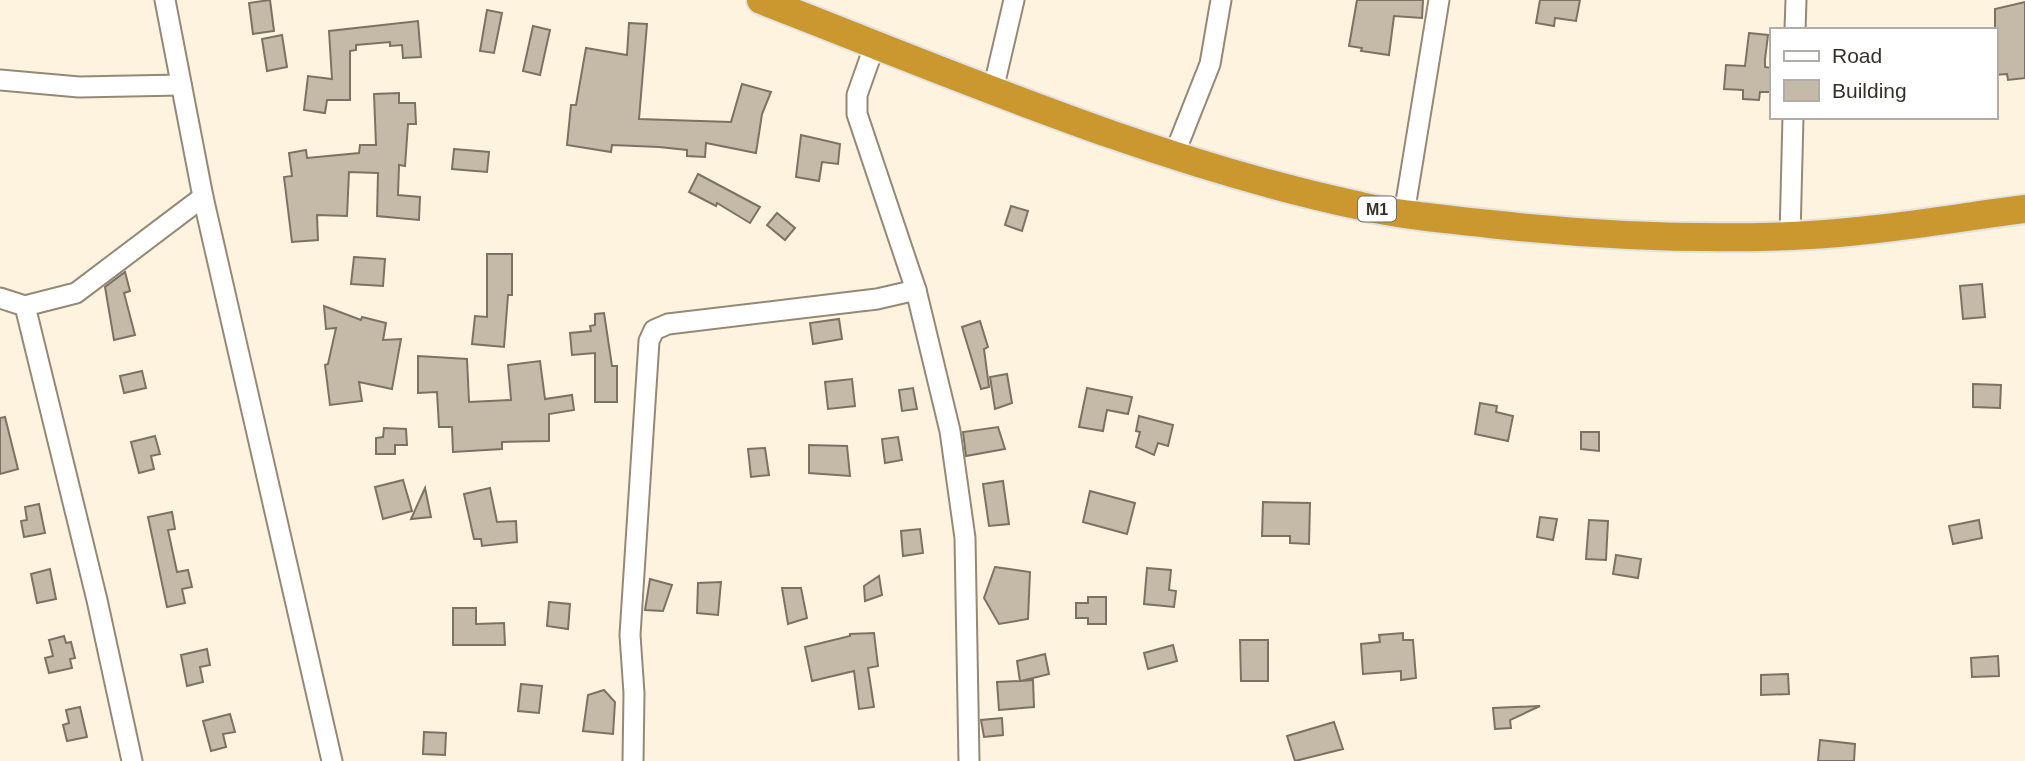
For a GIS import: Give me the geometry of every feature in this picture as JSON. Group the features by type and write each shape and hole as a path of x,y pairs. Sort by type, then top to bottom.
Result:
{"highway":[{"name":"M1","path":"761,0 993,90 1174,155 1242,176 1404,214 1572,232 1790,236 2025,209"}],"street":[{"path":"165,0 203,197 332,761"},
{"path":"993,90 1014,0"},
{"path":"1174,155 1210,64 1221,0"},
{"path":"1404,214 1439,0"},
{"path":"1795,28 1796,0"},
{"path":"875,44 857,95 856,114 916,290 950,431 965,538 969,761"},
{"path":"0,80 79,87 181,85"},
{"path":"1790,236 1793,119"},
{"path":"0,298 25,306 76,293 203,197"},
{"path":"633,761 634,694 630,635 649,341 654,330 668,324 877,299 916,290"},
{"path":"25,306 97,600 132,761"}],"building":[{"path":"270,0 274,31 253,34 249,3"},
{"path":"1357,0 1423,0 1422,18 1394,16 1389,55 1361,51 1362,48 1349,46"},
{"path":"1540,0 1580,0 1576,21 1555,18 1554,26 1536,23"},
{"path":"2025,2 2025,78 2008,80 2007,74 1997,75 1995,9"},
{"path":"487,10 502,13 494,53 480,51"},
{"path":"418,21 421,57 403,58 402,45 390,46 390,42 356,45 356,50 350,51 350,100 327,100 325,113 304,110 308,76 332,79 329,31"},
{"path":"629,23 647,24 639,119 731,122 742,84 771,92 762,114 756,153 706,143 705,157 687,156 687,150 659,147 612,145 611,152 567,145 571,105 576,105 586,48 627,55"},
{"path":"533,26 550,30 540,75 523,71"},
{"path":"1749,33 1768,35 1765,67 1770,68 1770,92 1760,92 1759,100 1743,99 1743,90 1724,89 1726,65 1745,66"},
{"path":"282,35 287,67 267,71 262,39"},
{"path":"399,93 399,103 415,103 416,124 408,124 405,166 399,165 398,195 420,197 419,220 377,216 378,173 349,172 347,216 317,215 318,240 292,242 284,177 292,176 289,153 306,150 307,158 359,153 360,145 376,145 374,94"},
{"path":"801,135 840,144 838,164 822,162 819,181 796,177"},
{"path":"454,149 489,152 487,172 452,169"},
{"path":"698,174 760,207 750,223 717,203 716,206 689,192"},
{"path":"1011,206 1028,211 1022,231 1005,225"},
{"path":"777,213 795,228 785,240 767,225"},
{"path":"487,254 512,254 512,295 508,295 504,347 472,344 475,316 487,317"},
{"path":"354,257 385,259 383,286 351,284"},
{"path":"125,272 130,291 124,293 135,335 114,340 105,287"},
{"path":"1982,284 1985,317 1963,319 1960,286"},
{"path":"324,306 361,320 362,317 386,323 383,340 401,339 392,389 359,382 362,401 330,405 325,365 328,364 336,328 326,329"},
{"path":"604,313 612,366 617,366 617,402 595,402 595,353 572,355 570,333 591,331 590,326 595,325 595,314"},
{"path":"839,319 842,339 813,344 810,323"},
{"path":"980,321 988,347 984,349 989,387 981,389 962,327"},
{"path":"418,356 467,359 469,402 511,400 508,365 540,361 545,399 572,395 574,410 549,414 549,441 502,442 502,449 453,452 452,427 439,427 437,392 418,393"},
{"path":"142,371 146,388 124,393 120,376"},
{"path":"1007,374 1012,403 995,409 990,377"},
{"path":"852,379 855,406 828,409 825,382"},
{"path":"1973,384 2001,385 2000,408 1973,407"},
{"path":"913,388 917,409 902,411 899,390"},
{"path":"1087,388 1132,397 1128,414 1107,410 1103,431 1079,427"},
{"path":"1480,403 1497,406 1496,412 1513,416 1508,441 1475,434"},
{"path":"1139,416 1173,425 1168,446 1158,443 1154,455 1136,447 1140,432 1136,431"},
{"path":"5,417 18,469 0,474 0,418"},
{"path":"998,427 1005,449 966,456 963,432"},
{"path":"384,428 406,429 407,445 395,445 395,454 376,454 376,438 383,437"},
{"path":"1581,432 1599,432 1599,451 1581,449"},
{"path":"155,436 160,454 151,456 154,469 139,473 131,442"},
{"path":"898,437 902,460 885,463 882,439"},
{"path":"809,445 847,446 850,476 809,473"},
{"path":"765,448 769,475 751,477 748,449"},
{"path":"403,480 412,511 383,519 375,487"},
{"path":"1003,481 1009,524 989,526 983,484"},
{"path":"425,488 431,517 411,519"},
{"path":"490,488 497,522 516,521 517,542 482,546 481,539 474,539 464,494"},
{"path":"1090,491 1135,503 1127,534 1083,522"},
{"path":"1263,502 1310,503 1309,544 1290,543 1290,536 1262,536"},
{"path":"39,504 45,533 24,537 21,521 27,520 25,507"},
{"path":"172,512 175,529 168,530 177,572 188,570 192,587 182,589 185,603 167,607 148,517"},
{"path":"1540,517 1557,519 1553,540 1537,537"},
{"path":"1589,520 1608,521 1606,560 1586,559"},
{"path":"1979,520 1982,538 1953,544 1949,526"},
{"path":"920,529 923,553 903,556 901,531"},
{"path":"1616,555 1641,559 1638,578 1613,574"},
{"path":"995,567 1030,572 1028,619 999,624 984,598"},
{"path":"1147,568 1171,570 1169,590 1176,591 1174,607 1144,604"},
{"path":"50,569 56,599 37,603 31,574"},
{"path":"879,576 882,595 865,601 864,586"},
{"path":"650,579 672,585 663,611 645,610"},
{"path":"721,582 718,615 697,613 698,583"},
{"path":"782,588 801,588 807,618 788,624"},
{"path":"1088,597 1106,597 1106,624 1088,624 1088,618 1076,618 1076,603 1088,603"},
{"path":"549,602 570,604 568,629 547,626"},
{"path":"453,608 476,608 476,624 504,623 505,645 453,645"},
{"path":"874,633 878,666 868,668 874,707 859,709 854,671 812,681 805,647 850,634"},
{"path":"1403,633 1403,640 1413,640 1416,678 1401,680 1401,671 1363,674 1361,644 1380,642 1379,635"},
{"path":"64,636 66,643 71,642 75,658 70,659 72,668 49,673 45,658 53,656 49,640"},
{"path":"1240,640 1268,640 1268,681 1241,681"},
{"path":"1173,645 1177,661 1148,669 1144,653"},
{"path":"207,649 210,665 200,667 203,682 187,686 181,655"},
{"path":"1045,654 1049,674 1021,681 1033,680 1034,707 999,710 997,682 1020,681 1017,661"},
{"path":"1998,656 1999,676 1972,677 1971,658"},
{"path":"1788,674 1789,694 1761,695 1761,675"},
{"path":"521,684 542,686 539,713 518,711"},
{"path":"604,690 615,702 613,734 583,731 588,695"},
{"path":"1540,706 1510,720 1511,728 1495,729 1493,708"},
{"path":"80,707 87,737 67,741 63,725 69,723 66,710"},
{"path":"230,714 235,732 223,734 226,747 211,751 203,721"},
{"path":"1002,718 1003,735 984,737 981,720"},
{"path":"1334,722 1343,749 1295,761 1287,736"},
{"path":"424,732 446,733 445,755 423,754"},
{"path":"1820,740 1855,744 1854,761 1818,761"}]}
